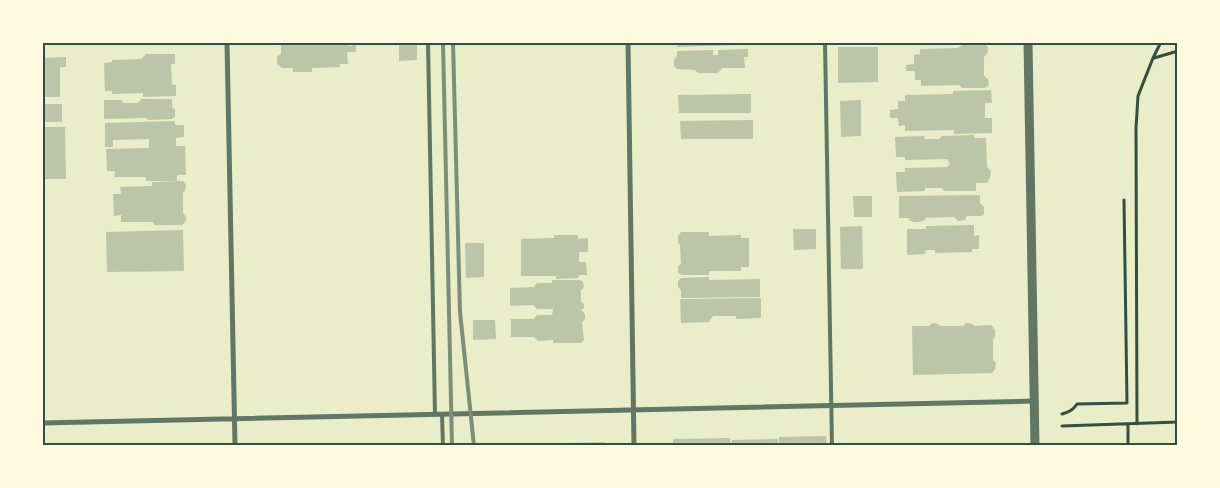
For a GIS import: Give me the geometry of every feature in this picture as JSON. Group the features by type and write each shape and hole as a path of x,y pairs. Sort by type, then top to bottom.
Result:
{"street":[{"path":"227,42 234,446"},
{"path":"628,42 634,446"},
{"path":"1028,42 1035,446"},
{"path":"42,423 1034,402"}],"lane":[{"path":"428,42 435,414"},
{"path":"825,42 832,446"},
{"path":"442,414 443,446"}],"path":[{"path":"1137,424 1136,128 1138,96 1161,42"},
{"path":"1153,58 1178,51"},
{"path":"1062,414 1074,409 1077,404 1127,403 1124,200"},
{"path":"1062,426 1178,422"},
{"path":"1128,424 1128,446"}],"building":[{"path":"278,42 347,42 348,46 356,45 356,52 347,52 348,64 340,64 340,67 312,68 312,72 293,72 293,68 282,68 277,64 277,57 281,54 281,46"},
{"path":"399,42 417,42 417,60 399,61"},
{"path":"677,42 743,42 743,45 677,47"},
{"path":"984,44 988,47 988,52 984,57 984,76 988,79 989,85 985,88 962,88 959,85 921,86 921,80 915,80 915,71 906,71 906,65 914,64 914,55 920,54 920,49 958,48 962,45"},
{"path":"838,47 878,47 878,82 838,83"},
{"path":"748,49 748,57 744,57 745,68 722,68 718,73 698,73 695,70 677,69 674,66 677,51 713,50 713,55 718,55 718,50"},
{"path":"146,54 175,54 175,64 171,64 172,85 176,85 176,96 143,97 143,93 112,94 112,91 105,91 104,63 112,62 112,60 141,59"},
{"path":"66,57 66,67 60,67 60,97 42,97 42,58"},
{"path":"991,90 992,103 985,103 985,118 992,118 992,133 954,134 954,130 905,131 905,125 899,126 898,118 890,118 890,110 898,109 898,101 905,101 905,95 953,94 953,91"},
{"path":"751,94 751,113 679,113 678,95"},
{"path":"141,99 172,99 175,117 172,119 149,120 146,118 104,119 104,100 122,100 123,103 138,103"},
{"path":"861,100 861,136 841,137 840,101"},
{"path":"42,104 62,104 62,122 42,122"},
{"path":"753,120 753,139 681,139 680,121"},
{"path":"175,121 175,125 184,125 184,137 176,138 176,146 185,146 186,175 177,175 177,181 146,181 146,177 114,177 115,171 107,171 106,149 149,148 149,139 113,140 113,147 105,147 105,123"},
{"path":"42,127 65,127 66,179 42,179"},
{"path":"974,135 974,138 986,138 987,167 991,171 987,183 976,183 976,191 944,191 942,188 925,188 925,191 897,192 896,172 905,172 905,168 947,167 950,164 947,159 905,160 905,157 896,157 895,137 924,136 925,139 939,139 942,136"},
{"path":"183,181 186,185 183,193 183,213 186,221 182,225 154,225 153,222 121,222 121,215 114,216 113,194 121,194 120,187 152,186 152,182"},
{"path":"980,195 980,203 984,207 984,214 981,216 967,216 965,220 958,221 954,217 925,218 925,220 920,222 914,222 909,220 909,218 899,218 899,196"},
{"path":"853,196 872,196 872,217 854,217"},
{"path":"974,225 974,236 979,235 979,249 972,249 972,252 935,253 935,250 926,250 925,254 907,255 907,229 926,229 926,226"},
{"path":"862,226 863,269 841,269 840,227"},
{"path":"793,229 816,229 816,249 794,250"},
{"path":"183,230 184,271 107,272 106,232"},
{"path":"681,232 709,232 709,236 741,235 741,238 749,238 749,267 741,267 741,271 709,271 709,275 682,275 678,273 678,266 681,264 678,236"},
{"path":"554,235 578,235 578,239 588,238 588,252 579,252 579,262 586,262 587,275 579,275 578,278 556,279 556,276 521,276 521,239 554,238"},
{"path":"465,243 484,243 484,277 466,278"},
{"path":"709,277 709,280 760,279 760,297 681,298 678,281 681,278"},
{"path":"552,280 580,280 583,282 581,302 584,304 584,308 581,310 585,314 585,319 582,322 584,340 581,343 553,343 553,340 538,341 534,337 511,337 511,319 534,319 537,315 552,315 553,309 537,309 533,305 510,306 510,288 534,287 537,283 552,283"},
{"path":"761,298 761,318 736,319 736,316 713,316 709,322 681,323 680,299"},
{"path":"473,320 495,320 496,339 473,340"},
{"path":"933,323 941,326 963,326 966,323 974,326 991,325 995,330 993,360 996,362 992,373 913,375 912,326 929,326"},
{"path":"826,436 827,446 779,446 779,437"},
{"path":"730,438 731,446 673,446 673,439"},
{"path":"778,439 778,446 732,446 732,440"},
{"path":"605,442 605,446 518,446 518,444"}],"railway":[{"path":"443,42 452,446"},
{"path":"453,42 460,312 474,446"}]}
